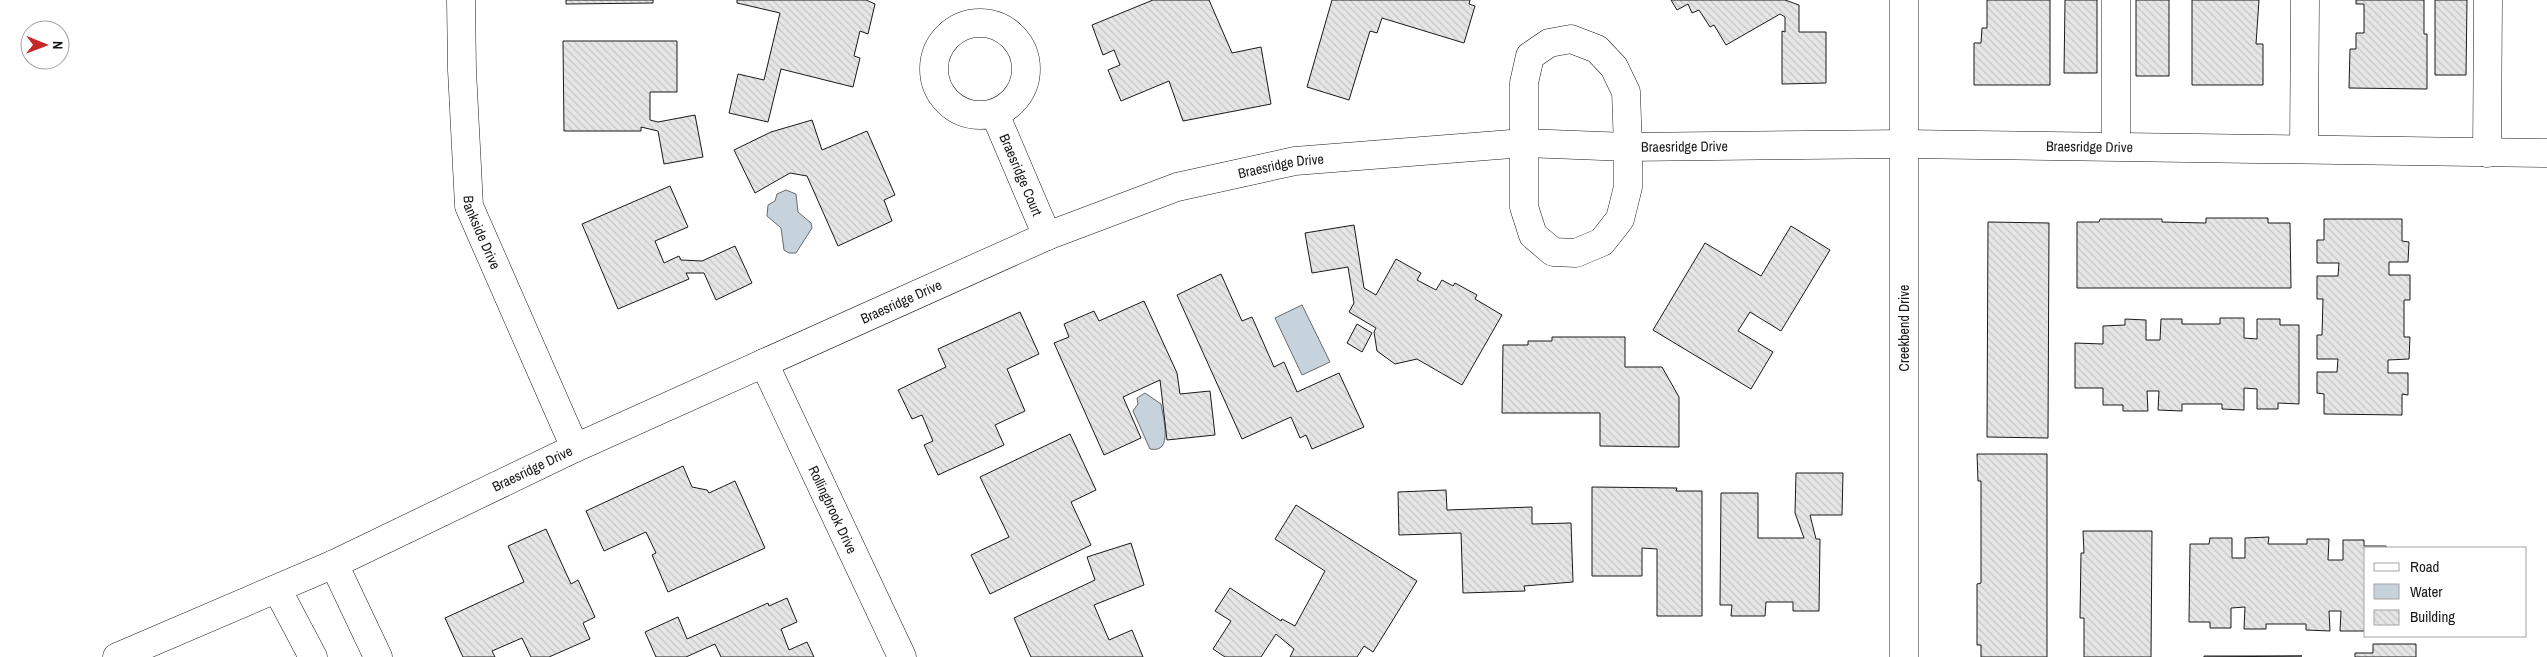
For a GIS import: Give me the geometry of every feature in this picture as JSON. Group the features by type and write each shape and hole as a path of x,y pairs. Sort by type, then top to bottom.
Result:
{"street":[{"name":"Bankside Drive","path":"461,0 462,70 469,206 575,448"},
{"name":"Creekbend Drive","path":"1904,0 1904,657"},
{"path":"2116,0 2116,146"},
{"path":"2304,148 2305,0"},
{"path":"2487,153 2488,0"},
{"path":"1571,39 1597,48 1614,68 1626,92 1628,147 1628,187 1620,219 1602,242 1576,253 1553,252 1533,235 1524,207 1524,143 1524,83 1530,56 1549,43 1571,39"},
{"name":"Braesridge Court","path":"995,114 1047,236"},
{"name":"Braesridge Drive","path":"117,657 334,564 575,448 1047,236 1177,187 1295,161 1524,143 1628,147 1904,144 2304,148 2547,153"},
{"name":"Rollingbrook Drive","path":"764,363 902,657"},
{"path":"334,564 378,657"},
{"path":"277,589 313,657"}],"water":[{"path":"786,190 796,194 798,212 811,223 812,228 796,253 789,253 784,250 781,228 767,216 768,205 775,201 777,194"},
{"path":"1302,305 1330,362 1302,375 1275,318"},
{"path":"1145,393 1161,404 1165,425 1165,440 1162,446 1157,449 1150,449 1133,411 1138,404 1137,398"}],"building":[{"path":"566,0 653,0 653,3 566,4"},
{"path":"737,0 866,0 875,4 868,34 860,31 854,56 860,58 853,87 781,69 768,122 729,113 738,74 764,80 780,13 737,3"},
{"path":"1153,0 1209,0 1232,53 1261,47 1271,104 1183,121 1169,81 1121,101 1108,70 1120,65 1114,50 1103,55 1092,25"},
{"path":"1332,0 1470,0 1469,4 1475,6 1464,43 1382,18 1377,33 1370,31 1349,100 1307,87"},
{"path":"1671,0 1785,0 1799,5 1799,32 1826,32 1826,83 1782,84 1782,31 1785,32 1785,17 1780,14 1726,45 1714,25 1710,27 1699,10 1692,13 1688,4 1677,10"},
{"path":"1987,0 2050,0 2050,85 1974,85 1974,43 1981,43 1982,28 1987,28"},
{"path":"2065,0 2097,0 2097,73 2064,73"},
{"path":"2136,0 2169,0 2169,76 2136,76"},
{"path":"2192,0 2259,0 2256,44 2263,44 2263,85 2192,85"},
{"path":"2356,0 2424,0 2424,34 2427,34 2427,89 2349,88 2350,49 2356,49 2356,33 2364,33 2364,4 2356,4"},
{"path":"2435,0 2467,0 2466,75 2435,75"},
{"path":"563,41 677,41 677,92 650,92 650,120 658,122 695,115 703,157 664,164 658,131 641,127 641,131 564,131"},
{"path":"812,120 822,150 867,131 895,195 884,200 892,221 838,246 807,176 790,173 755,193 734,150 771,132"},
{"path":"670,186 688,227 655,241 664,263 679,256 681,260 702,261 735,246 752,283 716,300 704,273 686,273 689,279 618,309 582,224"},
{"path":"2206,218 2268,218 2268,223 2290,223 2291,288 2077,288 2077,222 2099,222 2100,219 2162,219 2162,222 2206,223"},
{"path":"2324,219 2402,219 2402,241 2409,242 2408,262 2389,262 2389,275 2410,275 2410,300 2404,300 2404,337 2410,337 2409,359 2388,360 2388,373 2408,373 2408,395 2402,394 2402,415 2324,414 2324,394 2317,393 2317,372 2337,372 2338,359 2317,359 2317,335 2322,335 2323,299 2317,299 2317,276 2338,276 2339,263 2317,263 2317,240 2324,240"},
{"path":"1988,222 2049,223 2048,438 1987,437"},
{"path":"1354,225 1364,288 1376,295 1396,259 1421,273 1417,280 1436,290 1442,280 1453,286 1455,283 1477,295 1475,299 1502,315 1462,385 1417,359 1395,364 1377,351 1374,332 1376,328 1349,312 1354,303 1348,267 1312,273 1305,233"},
{"path":"1791,226 1830,250 1781,331 1750,312 1738,331 1773,352 1751,389 1653,330 1705,243 1761,276"},
{"path":"1221,274 1242,321 1252,317 1274,367 1284,362 1297,392 1339,373 1364,427 1312,449 1306,435 1300,438 1291,417 1242,439 1177,295"},
{"path":"1144,301 1177,373 1180,394 1210,391 1215,435 1167,440 1160,380 1123,397 1141,438 1104,455 1054,343 1069,337 1064,324 1094,311 1099,321"},
{"path":"1020,312 1039,354 1007,369 1025,411 995,425 1004,445 938,475 924,445 933,441 922,415 912,419 898,390 946,367 938,349"},
{"path":"2220,318 2244,318 2244,338 2257,339 2257,319 2280,319 2280,325 2299,325 2299,404 2278,403 2278,409 2257,409 2257,389 2244,388 2244,410 2222,409 2222,404 2182,404 2182,411 2158,410 2159,391 2147,391 2148,411 2123,411 2123,405 2103,405 2103,388 2075,388 2075,343 2103,344 2103,326 2125,325 2125,319 2146,320 2146,340 2160,340 2161,319 2182,319 2182,324 2220,324"},
{"path":"1357,324 1372,333 1362,352 1347,343"},
{"path":"1552,337 1625,337 1625,367 1662,367 1679,397 1679,447 1600,446 1600,413 1502,413 1503,345 1528,345 1528,341 1552,341"},
{"path":"1070,434 1096,490 1071,502 1091,545 990,594 971,555 1009,537 980,477"},
{"path":"1977,454 2047,454 2047,657 1981,657 1981,645 1977,645 1977,584 1981,583 1981,481 1978,481"},
{"path":"683,466 692,487 707,490 709,493 735,481 765,548 668,592 652,555 656,553 646,532 604,551 586,511"},
{"path":"1796,473 1843,473 1842,515 1810,515 1816,539 1820,539 1819,611 1793,611 1793,602 1766,602 1765,616 1731,616 1732,605 1720,605 1721,493 1758,493 1758,538 1804,538 1795,513"},
{"path":"1592,487 1677,488 1676,491 1702,491 1702,616 1657,616 1657,549 1642,548 1642,576 1592,576"},
{"path":"1446,490 1447,510 1532,507 1532,524 1571,523 1573,582 1524,586 1525,591 1463,593 1461,533 1399,535 1398,492"},
{"path":"1296,505 1417,581 1373,652 1364,646 1357,657 1290,657 1294,649 1276,634 1261,657 1225,657 1213,649 1231,621 1215,611 1230,588 1281,621 1282,619 1295,626 1325,571 1275,539"},
{"path":"546,529 571,584 578,580 595,617 583,623 590,639 549,657 531,657 522,638 492,651 495,657 463,657 445,618 524,582 508,546"},
{"path":"2083,531 2152,531 2151,657 2084,657 2084,618 2080,618 2081,553 2084,553"},
{"path":"2269,537 2268,544 2307,544 2307,539 2329,539 2328,560 2343,560 2343,540 2364,540 2364,546 2386,546 2364,547 2364,631 2340,631 2341,611 2329,611 2330,631 2306,630 2306,624 2266,624 2266,629 2244,629 2245,607 2231,608 2231,628 2210,628 2210,622 2189,622 2190,544 2209,544 2210,538 2232,538 2232,558 2245,558 2245,538"},
{"path":"1131,543 1144,585 1094,605 1109,640 1132,630 1143,657 1031,657 1014,618 1095,580 1087,557"},
{"path":"787,598 797,622 781,629 789,650 807,642 814,657 721,657 715,644 686,657 656,657 645,632 678,617 687,639 768,603 769,606"},
{"path":"2373,644 2416,644 2416,657 2355,657 2355,653 2373,653"},
{"path":"2204,656 2302,656 2204,657"}]}
